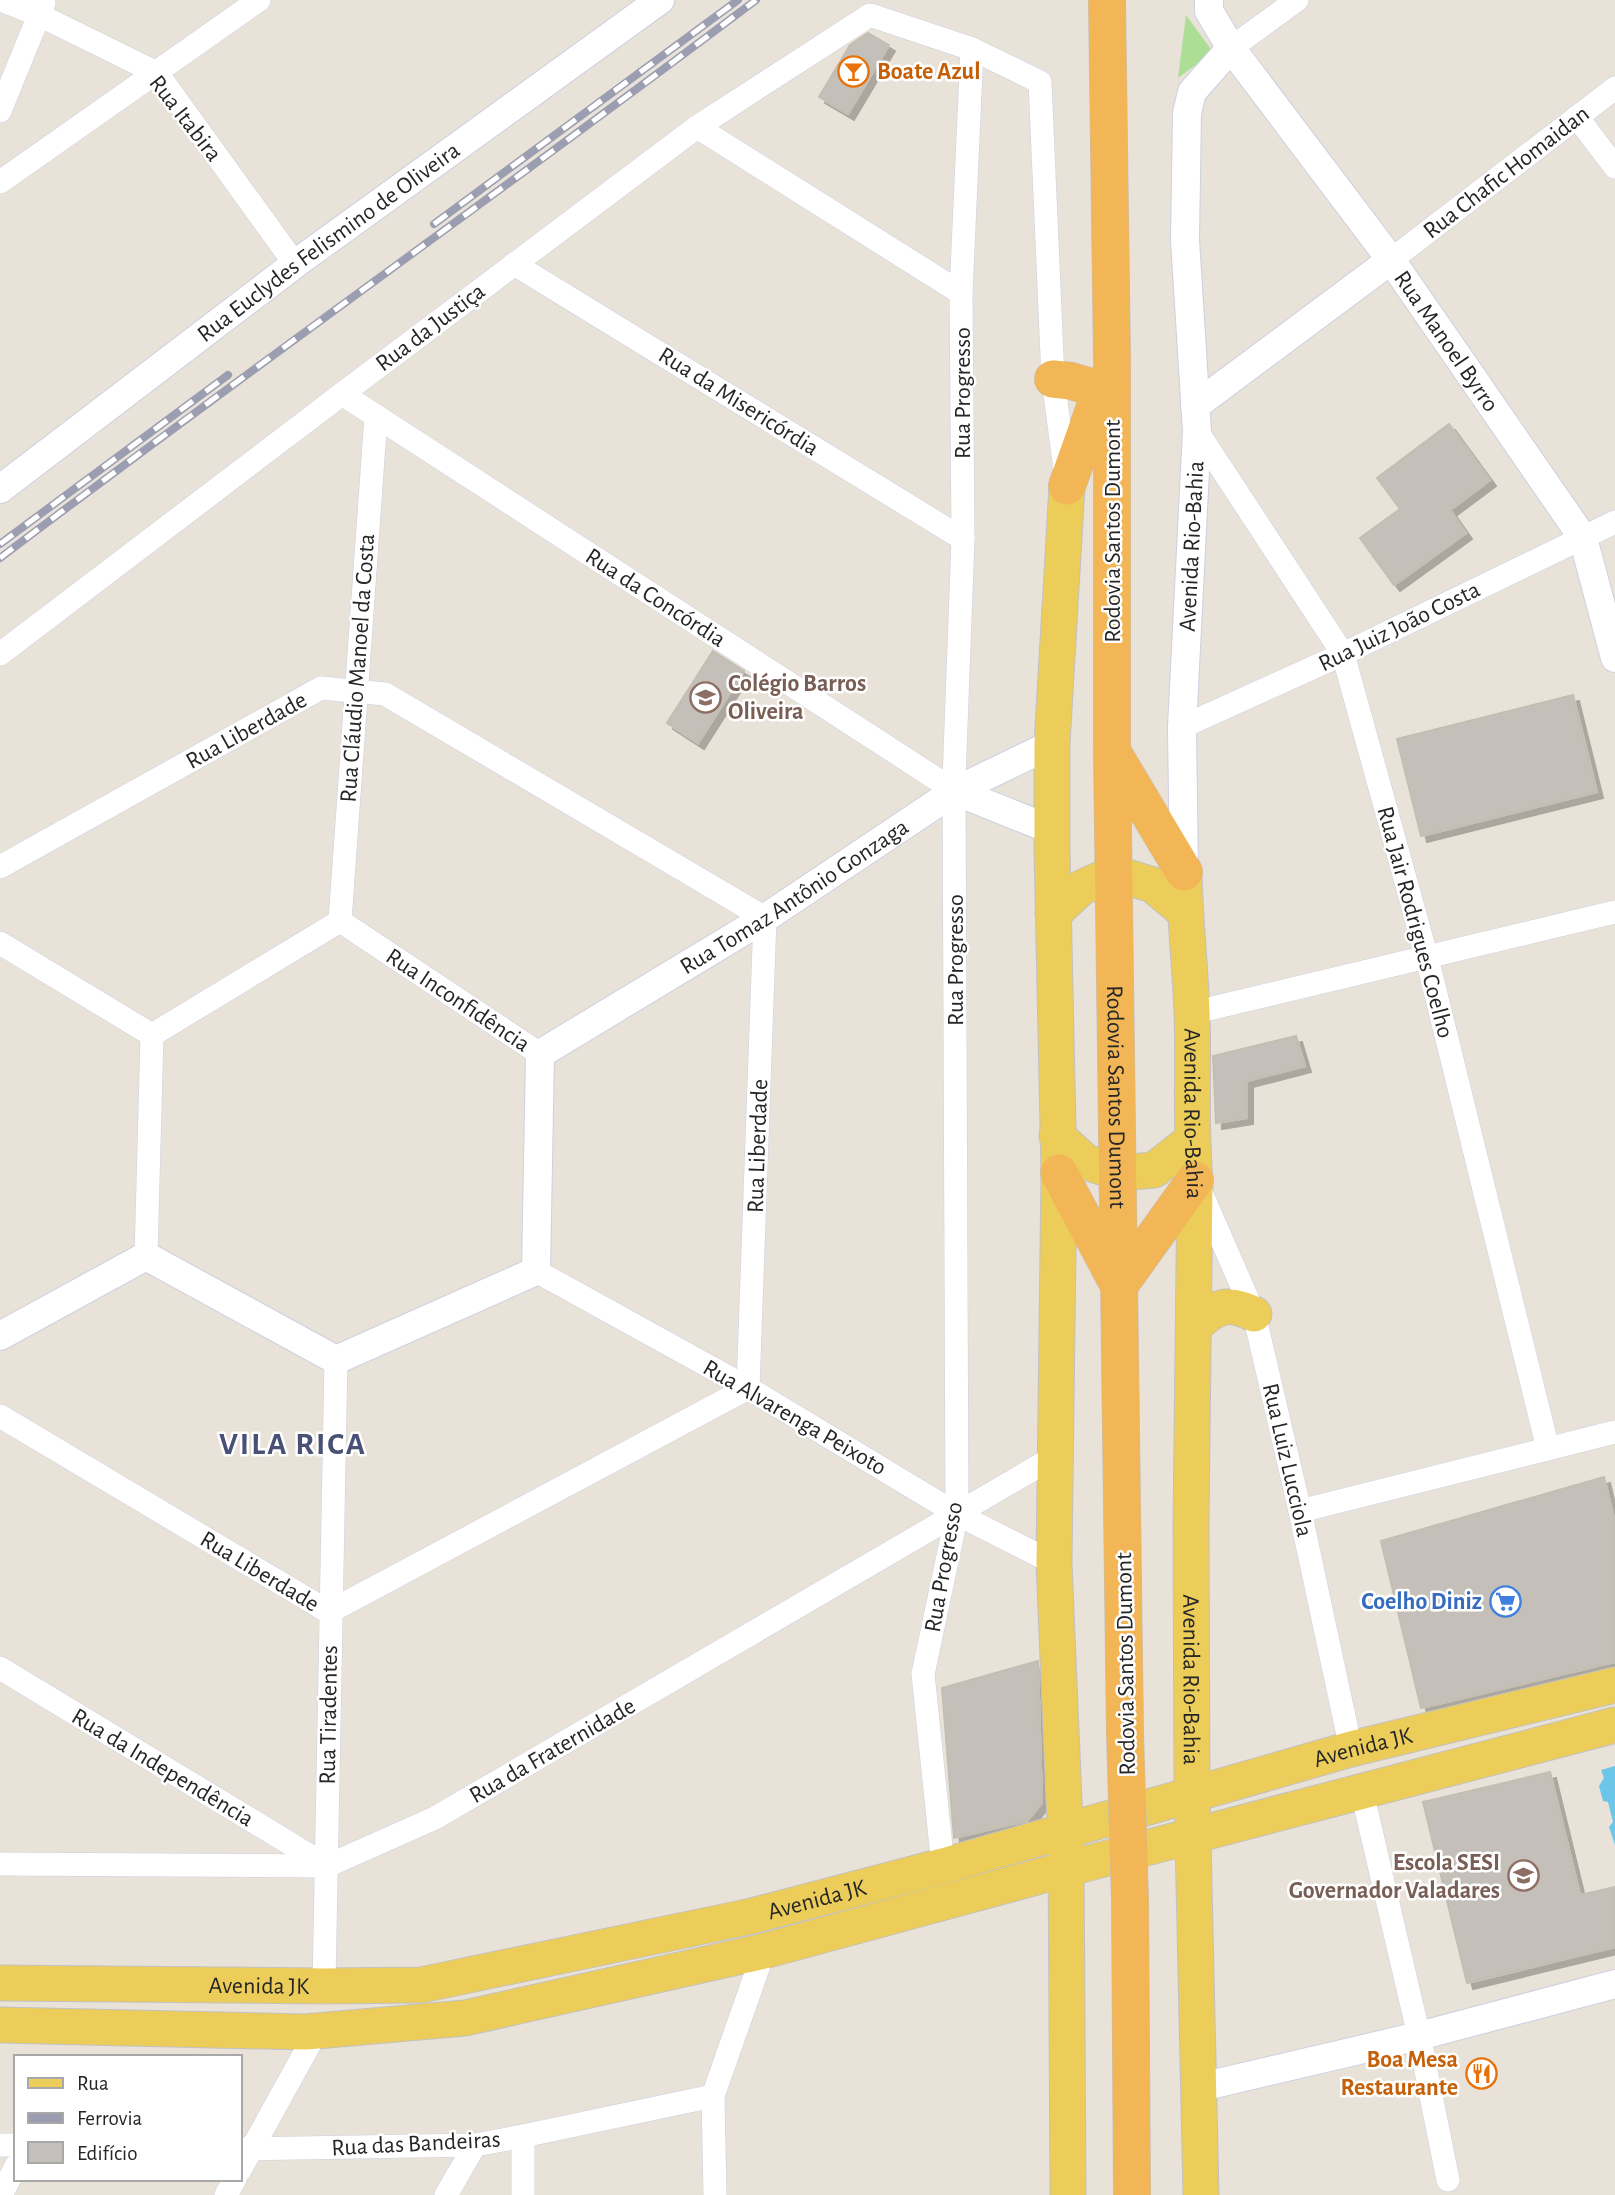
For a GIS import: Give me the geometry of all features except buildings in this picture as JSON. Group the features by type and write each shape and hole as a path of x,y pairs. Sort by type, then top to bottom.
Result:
{"highway":[{"name":"Rodovia Santos Dumont","path":"1107,0 1107,375 1132,2195"},
{"path":"1053,379 1071,381 1107,375 1067,486"},
{"path":"1112,752 1184,872"},
{"path":"1059,1173 1119,1286 1195,1180"}],"main road":[{"path":"1067,486 1052,744 1052,830 1059,1173 1054,1563 1066,1869 1068,2195"},
{"name":"Avenida Rio-Bahia","path":"1184,872 1192,1013 1192,1140 1195,1180 1191,1524 1192,1794 1201,2195"},
{"path":"1053,914 1081,888 1114,873 1153,885 1185,912"},
{"path":"1057,1136 1086,1162 1119,1173 1154,1170 1192,1140"},
{"path":"1195,1326 1207,1314 1220,1307 1238,1307 1254,1314"},
{"name":"Avenida JK","path":"0,1983 421,1985 752,1916 943,1866 1351,1749 1615,1685"},
{"name":"Avenida JK","path":"0,2025 317,2031 465,2018 764,1951 1615,1726"}],"street":[{"name":"Rua Itabira","path":"1,0 42,7 157,73 295,264"},
{"path":"0,182 259,0"},
{"name":"Rua Euclydes Felismino de Oliveira","path":"0,489 295,264 660,0"},
{"name":"Rua Manoel Byrro","path":"1209,0 1209,11 1231,48 1391,260 1583,538 1615,658"},
{"path":"1231,48 1297,0"},
{"path":"0,111 42,7"},
{"name":"Rua da Justiça","path":"0,654 697,127 870,15 972,49"},
{"name":"Avenida Rio-Bahia","path":"1184,872 1182,727 1196,419 1185,240 1186,113 1192,92 1231,48"},
{"path":"972,49 1040,82 1053,379 1067,486"},
{"name":"Rua Progresso","path":"943,1866 923,1674 957,1514 955,791 963,539 961,293 972,49"},
{"name":"Rua Chafic Homaidan","path":"1196,419 1391,260 1615,88"},
{"path":"1577,117 1615,167"},
{"path":"697,127 961,293"},
{"name":"Rua da Misericórdia","path":"514,264 963,539"},
{"name":"Rua da Concórdia","path":"342,394 955,791 1052,830"},
{"name":"Rua Cláudio Manoel da Costa","path":"340,921 376,416"},
{"name":"Rua Jair Rodrigues Coelho","path":"1196,419 1343,654 1427,958 1548,1449"},
{"name":"Rua Juiz João Costa","path":"1182,727 1343,654 1615,522"},
{"name":"Rua Liberdade","path":"0,867 321,688 385,694 765,918 748,1388 329,1612 0,1416"},
{"name":"Rua Tomaz Antônio Gonzaga","path":"540,1054 765,918 955,791 1052,744"},
{"path":"1192,1013 1615,912"},
{"path":"152,1035 340,921"},
{"name":"Rua Inconfidência","path":"340,921 540,1054 536,1271"},
{"path":"0,943 152,1035"},
{"path":"146,1256 152,1035"},
{"name":"Rua Luiz Lucciola","path":"1195,1180 1254,1314 1351,1749"},
{"path":"0,1336 146,1256"},
{"path":"146,1256 335,1360 536,1271"},
{"name":"Rua Alvarenga Peixoto","path":"536,1271 748,1388 957,1514 1054,1563"},
{"name":"Rua Tiradentes","path":"324,1986 335,1360"},
{"path":"1300,1511 1615,1432"},
{"name":"Rua da Fraternidade","path":"0,1864 327,1866 435,1818 1054,1457"},
{"name":"Rua da Independência","path":"0,1668 327,1866"},
{"path":"1362,1792 1419,2036 1448,2180"},
{"path":"715,2195 713,2096 764,1951"},
{"path":"1200,2087 1419,2036 1615,1984"},
{"path":"246,2149 317,2031"},
{"name":"Rua das Bandeiras","path":"246,2149 475,2144 713,2096"},
{"path":"523,2136 523,2195"},
{"path":"446,2195 475,2144"},
{"path":"1,2195 14,2170"}],"green space":[{"path":"1186,15 1213,52 1178,78"}],"water":[{"path":"1615,1766 1615,1845 1609,1827 1613,1822 1608,1802 1603,1801 1599,1786 1604,1778 1601,1770"}],"railway":[{"path":"434,224 738,0"},
{"path":"0,558 756,0"},
{"path":"0,544 228,375"}],"place":[{"name":"Boate Azul","path":"854,71"},
{"name":"Colégio Barros Oliveira","path":"705,697"},
{"name":"Coelho Diniz","path":"1505,1601"},
{"name":"Escola SESI Governador Valadares","path":"1523,1876"},
{"name":"Boa Mesa Restaurante","path":"1481,2073"}],"district":[{"name":"VILA RICA","path":"293,1443"}]}
